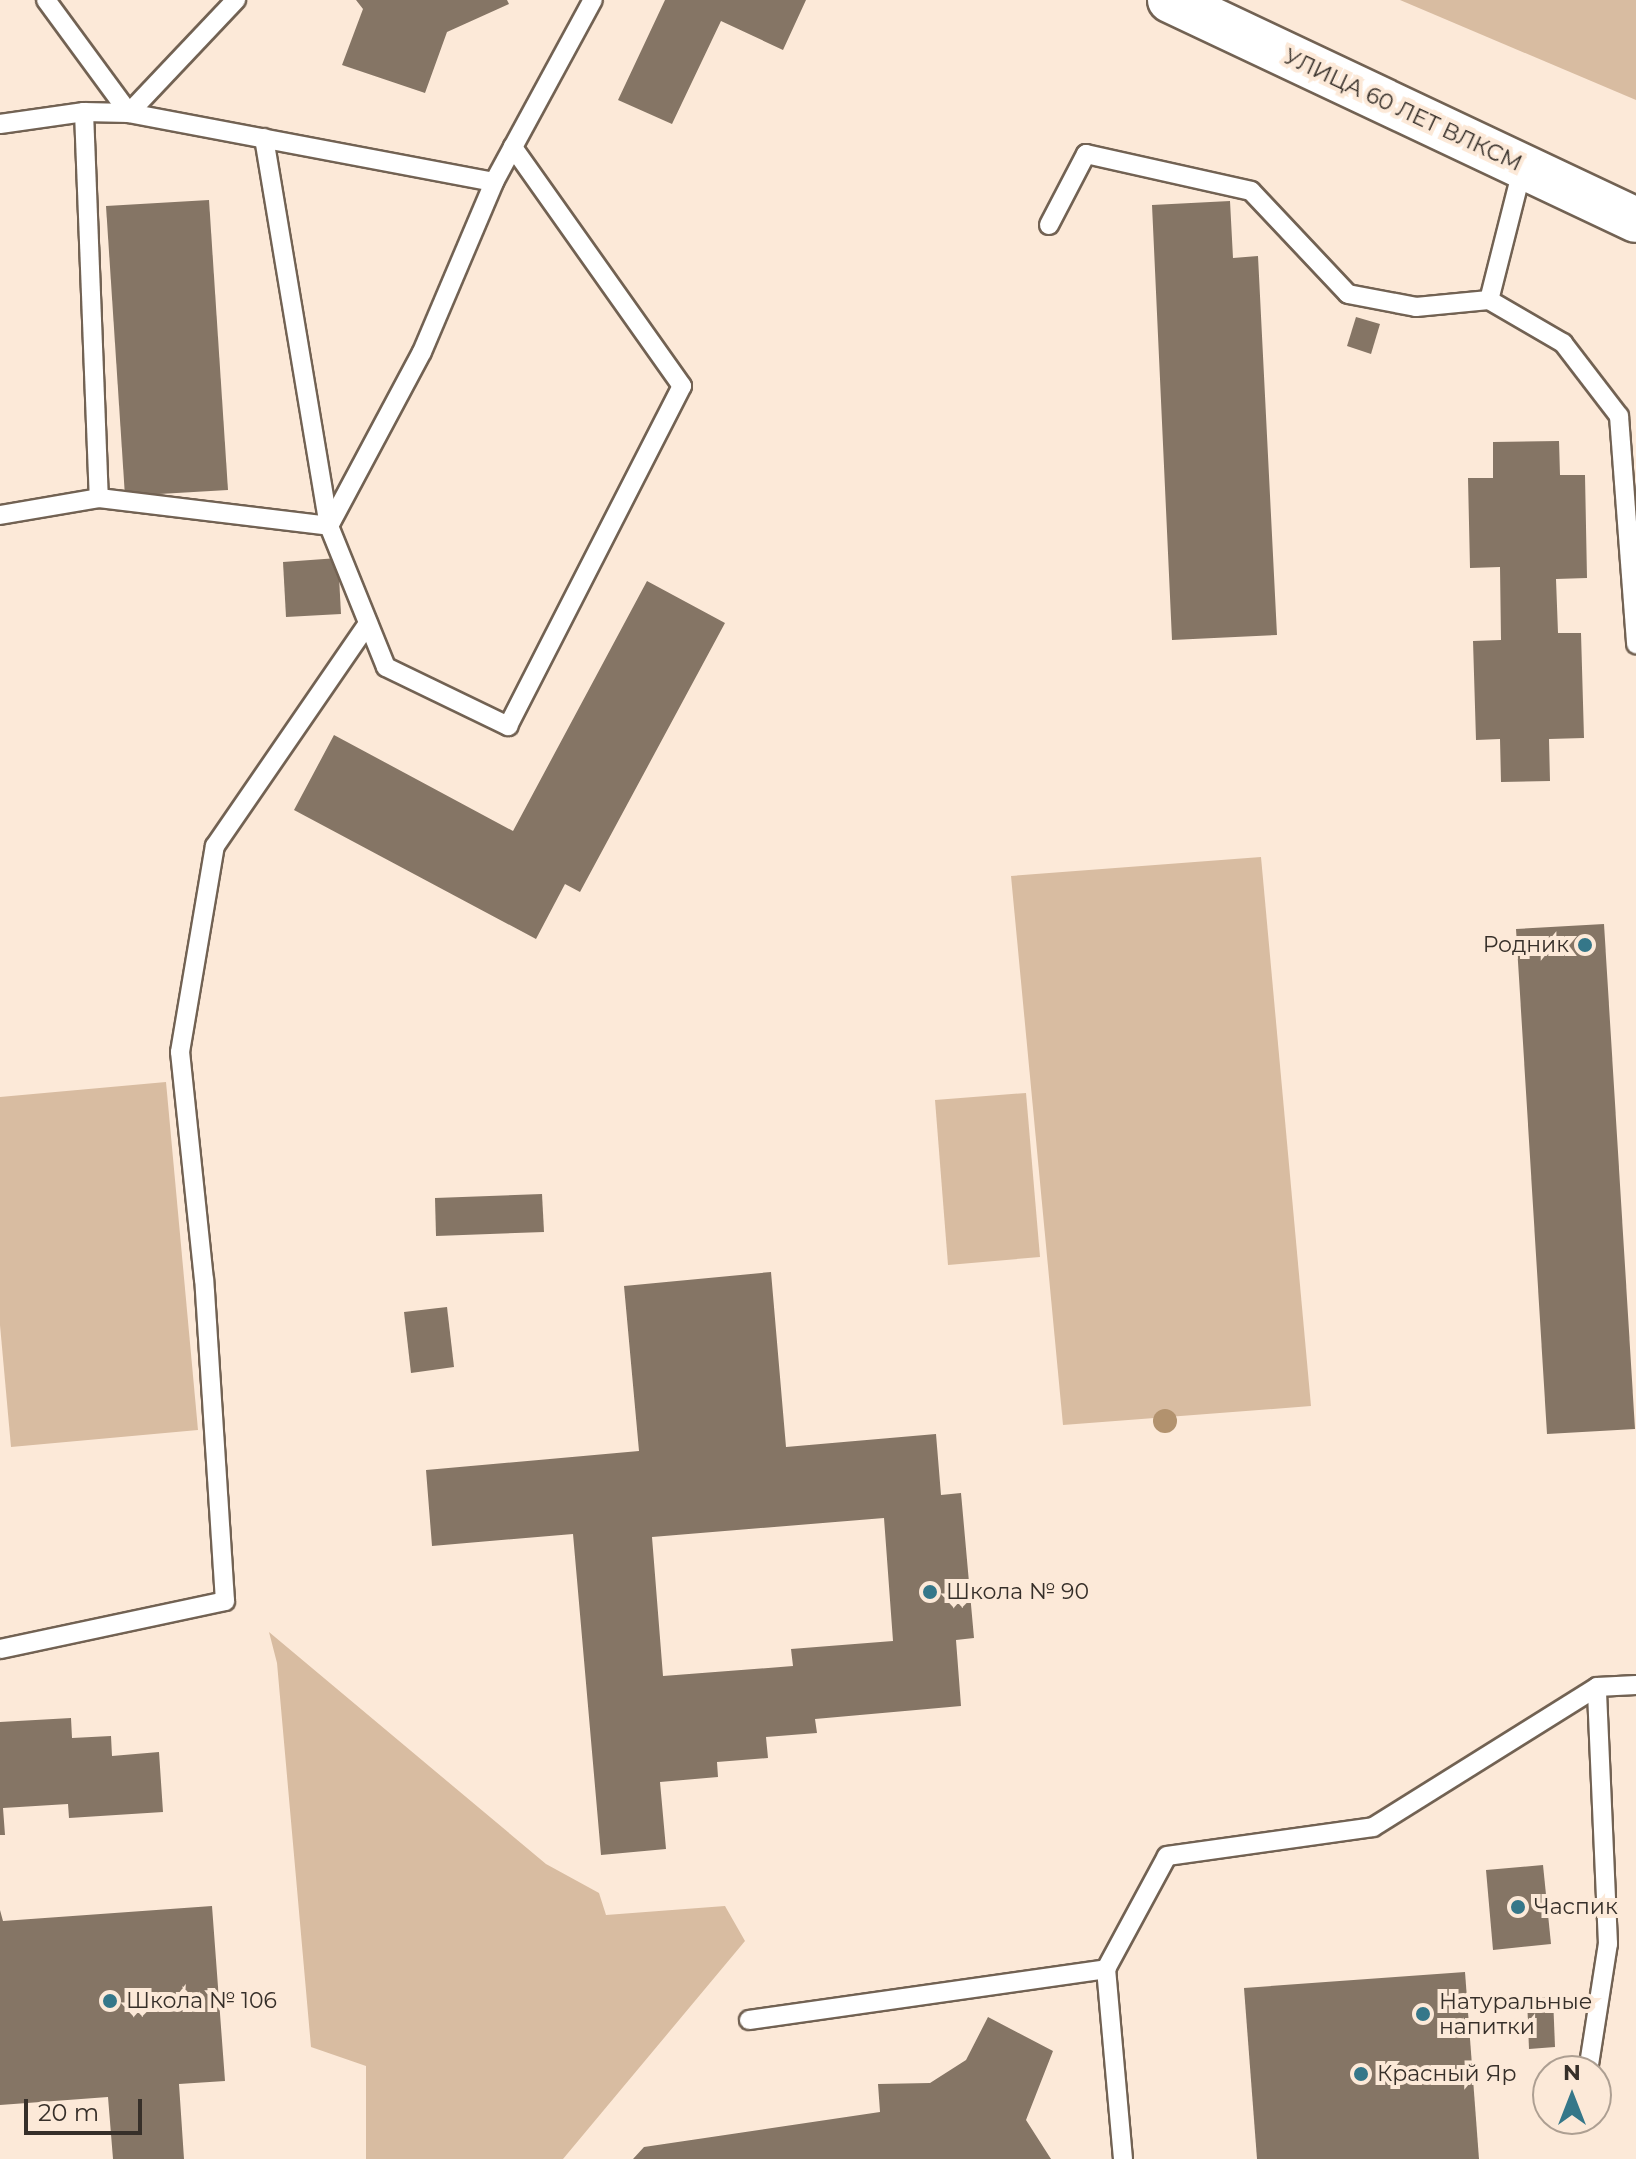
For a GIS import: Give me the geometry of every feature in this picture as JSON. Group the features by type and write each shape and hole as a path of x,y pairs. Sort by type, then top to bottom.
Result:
{"street":[{"name":"УЛИЦА 60 ЛЕТ ВЛКСМ","path":"1170,0 1636,220"}],"lane":[{"path":"46,0 129,113"},
{"path":"129,113 236,0"},
{"path":"329,526 422,352 494,182 593,0"},
{"path":"84,112 99,498"},
{"path":"0,124 84,112 129,113 494,182"},
{"path":"264,138 329,526 386,667 508,726 682,386 513,147"},
{"path":"1049,225 1086,154 1251,191 1348,294 1416,307 1489,300 1563,343 1619,416 1636,644"},
{"path":"1489,300 1523,166"},
{"path":"0,515 99,498 329,526"},
{"path":"0,1649 225,1601 204,1280 180,1052 215,846 368,623"},
{"path":"1123,2159 1106,1969 1167,1856 1373,1827 1597,1687 1636,1685"},
{"path":"1591,2055 1608,1944 1597,1687"},
{"path":"749,2020 1106,1969"}],"shaded area":[{"path":"1400,0 1636,0 1636,100"},
{"path":"1261,857 1311,1406 1063,1425 1011,876"},
{"path":"166,1082 198,1430 11,1447 0,1325 0,1097"},
{"path":"1026,1093 1040,1257 948,1265 935,1100"},
{"path":"269,1632 546,1864 599,1893 606,1915 725,1906 745,1941 563,2159 366,2159 366,2066 311,2047 277,1663"}],"building":[{"path":"356,0 507,0 509,4 447,32 425,93 342,65 363,9"},
{"path":"665,0 806,0 783,50 721,21 672,124 618,100"},
{"path":"209,200 228,490 125,496 106,206"},
{"path":"1230,201 1233,258 1258,256 1277,635 1172,640 1152,205"},
{"path":"1356,317 1380,324 1371,354 1347,346"},
{"path":"1559,441 1560,475 1585,475 1587,578 1556,579 1558,633 1581,633 1584,738 1549,739 1550,781 1501,782 1500,739 1476,740 1473,641 1501,640 1500,567 1470,568 1468,478 1493,478 1493,442"},
{"path":"338,558 341,614 286,617 283,562"},
{"path":"647,581 725,623 580,892 565,884 536,939 294,810 334,735 513,831"},
{"path":"1604,924 1635,1429 1547,1434 1516,929"},
{"path":"542,1194 544,1232 436,1236 435,1198"},
{"name":"Школа № 90","path":"771,1272 786,1447 936,1434 941,1495 961,1493 974,1638 956,1640 961,1706 815,1719 817,1733 766,1737 768,1758 717,1762 718,1777 660,1782 666,1849 601,1855 573,1534 432,1546 426,1470 639,1451 624,1286","holes":["884,1518 893,1641 791,1649 793,1666 663,1676 652,1537"]},
{"path":"447,1307 454,1367 411,1373 404,1312"},
{"path":"71,1718 72,1738 111,1736 112,1756 159,1752 163,1812 69,1818 68,1804 3,1808 5,1835 0,1835 0,1722"},
{"name":"Часпик","path":"1543,1865 1551,1944 1493,1950 1486,1870"},
{"name":"Школа № 106","path":"212,1906 225,2081 179,2084 184,2159 113,2159 108,2097 0,2105 0,1910 3,1921"},
{"name":"Красный Яр","path":"1465,1972 1479,2159 1257,2159 1244,1988"},
{"path":"1553,1997 1555,2047 1529,2049 1527,1998"},
{"path":"988,2017 1053,2051 1026,2120 1051,2159 633,2159 644,2147 880,2112 878,2084 930,2083 966,2060"}],"place":[{"name":"Родник","path":"1585,945"},
{"name":"Школа № 90","path":"930,1592"},
{"name":"Часпик","path":"1518,1907"},
{"name":"Школа № 106","path":"110,2001"},
{"name":"Натуральные напитки","path":"1423,2014"},
{"name":"Красный Яр","path":"1361,2074"}]}
